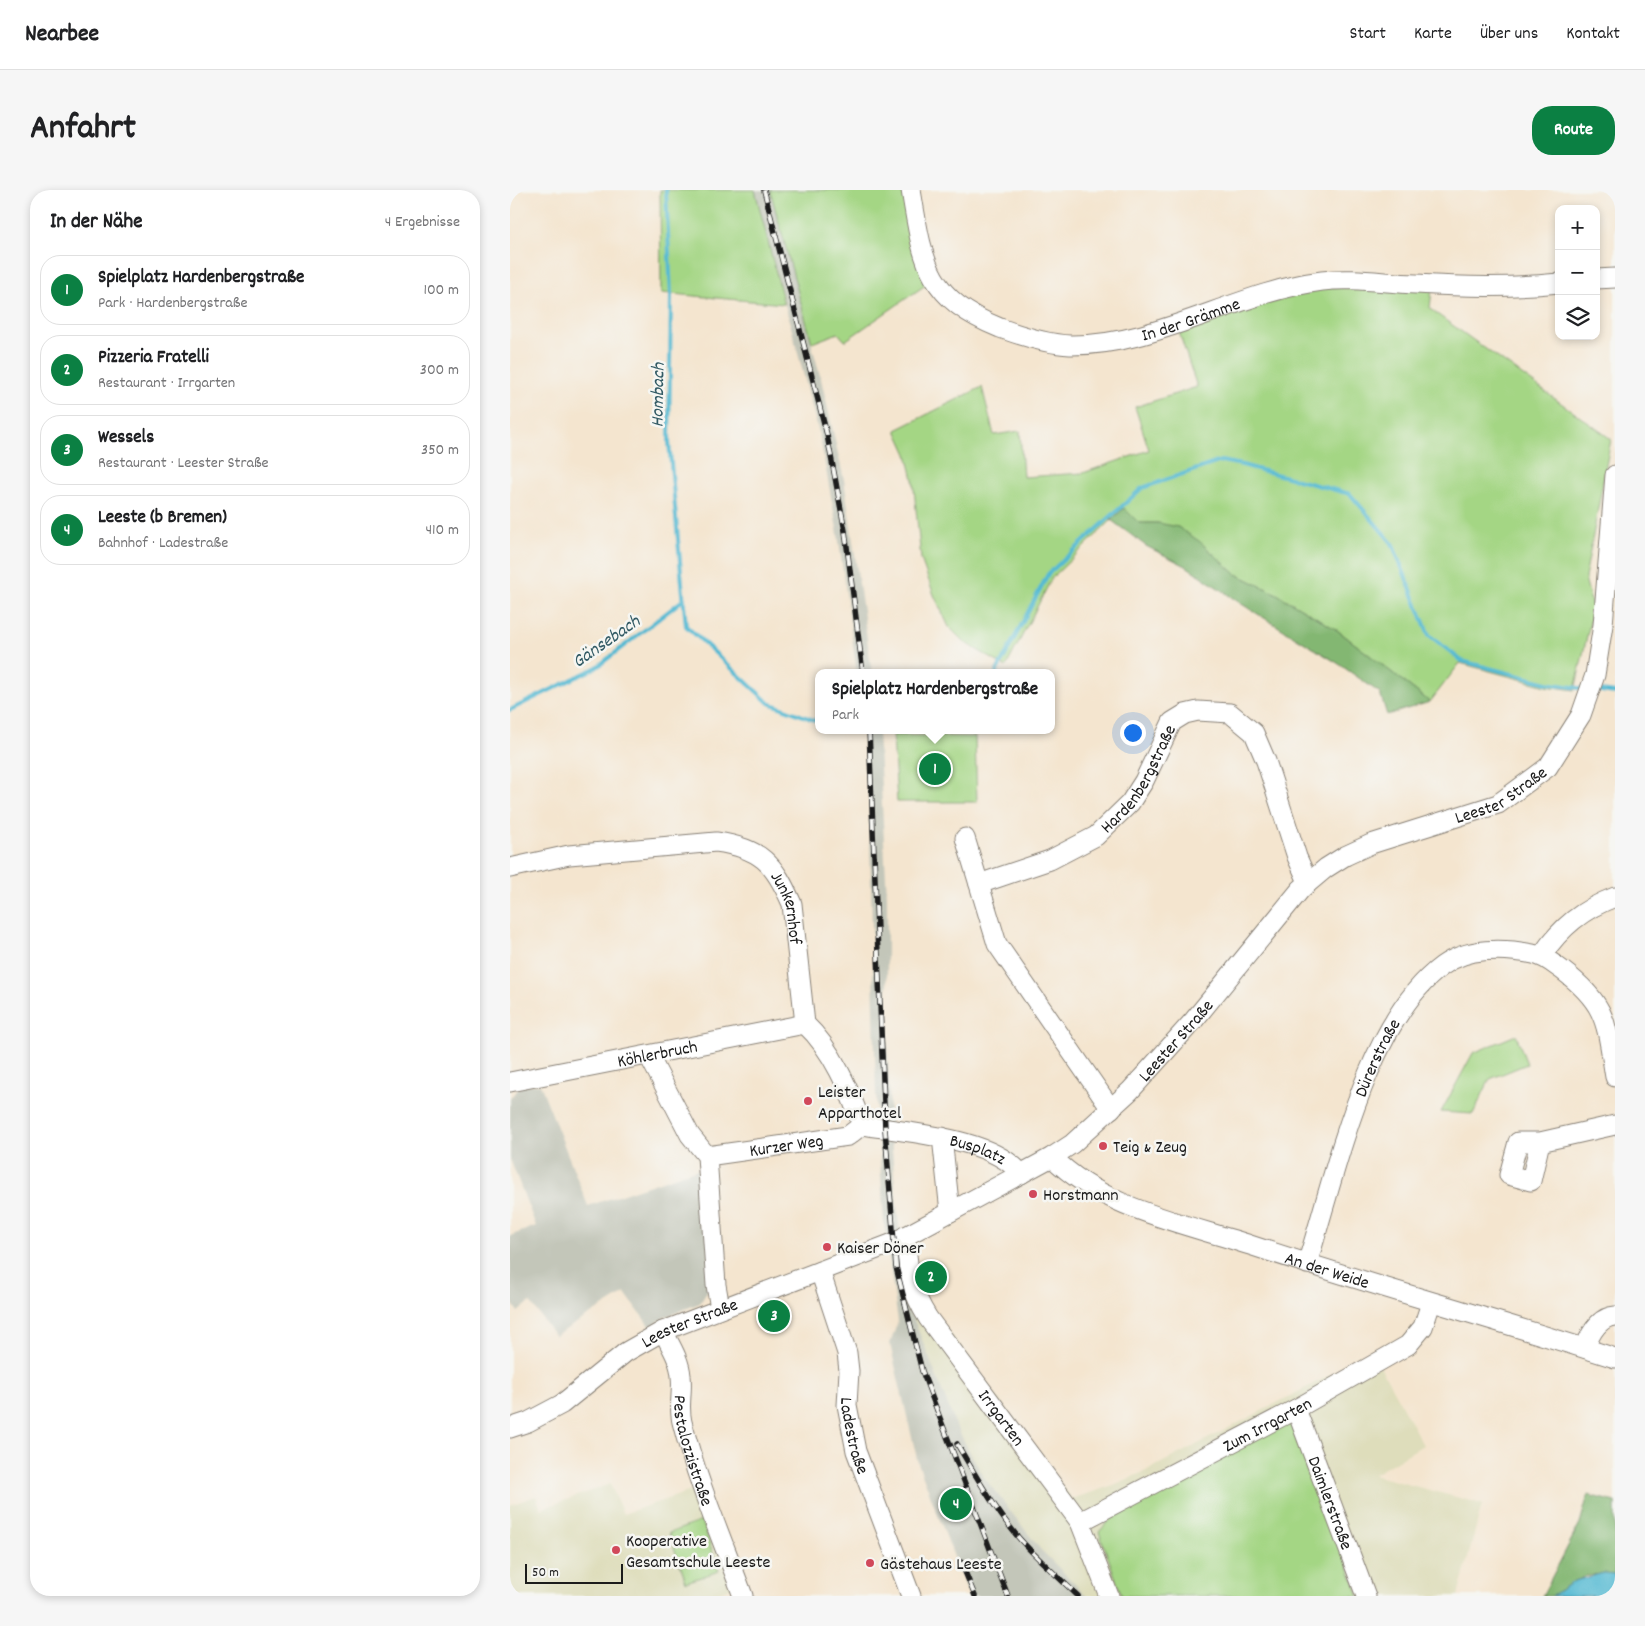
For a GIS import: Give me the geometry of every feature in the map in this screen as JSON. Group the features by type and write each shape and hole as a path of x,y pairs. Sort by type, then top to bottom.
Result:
{"street":[{"name":"In der Grämme","path":"911,190 920,244 927,266 935,283 953,303 981,320 1011,332 1037,340 1069,345 1123,338 1289,288 1347,278 1413,284 1517,287 1555,283"},
{"path":"1600,280 1615,278"},
{"name":"Leester Straße","path":"510,1428 528,1422 562,1404 626,1352 663,1331 820,1271 905,1236 1052,1157 1072,1144 1111,1109 1194,1020 1308,882 1345,856 1371,844 1498,804 1548,767 1581,715 1595,675 1602,625 1615,475"},
{"name":"Hardenbergstraße","path":"979,884 1050,860 1080,846 1102,831 1130,803 1144,782 1172,722 1185,714 1198,711 1230,713 1254,733 1266,761 1297,857 1308,882"},
{"path":"965,838 997,944 1111,1109"},
{"name":"Junkernhof","path":"510,868 570,855 716,842 738,845 755,852 770,866 785,887 792,904 805,1024"},
{"path":"1542,955 1557,933 1594,905 1615,897"},
{"name":"Dürerstraße","path":"1306,1264 1361,1090 1401,1010 1418,989 1443,965 1477,951 1520,951 1542,955 1582,986 1597,1003 1606,1025 1615,1077"},
{"path":"805,1024 820,1038 841,1076 862,1125 942,1137"},
{"name":"Köhlerbruch","path":"511,1083 805,1024"},
{"path":"648,1056 690,1135 707,1156 716,1285 720,1308"},
{"name":"Kurzer Weg","path":"707,1156 848,1136 862,1125"},
{"path":"1540,1142 1615,1126"},
{"name":"Busplatz","path":"950,1212 942,1137 1006,1158 1022,1174"},
{"name":"An der Weide","path":"1052,1157 1066,1171 1118,1202 1306,1264 1615,1358"},
{"name":"Irrgarten","path":"905,1236 909,1277 914,1296 928,1318 1080,1522 1109,1596"},
{"name":"Ladestraße","path":"820,1271 847,1353 850,1371 847,1405 856,1451 911,1596"},
{"name":"Zum Irrgarten","path":"1080,1522 1296,1409 1408,1345 1424,1327 1431,1303"},
{"path":"1585,1348 1589,1335 1600,1322 1608,1316 1615,1316"},
{"name":"Pestalozzistraße","path":"663,1331 678,1362 682,1378 679,1400 691,1454 743,1596"},
{"name":"Daimlerstraße","path":"1296,1409 1366,1596"}],"shaded area":[{"path":"755,190 770,190 821,379 844,480 871,669 856,669 838,534 820,437"},
{"path":"863,734 878,734 887,897 887,1035 891,1140 903,1273 911,1312 957,1428 983,1476 1041,1550 1087,1596 969,1596 918,1463 890,1344 898,1321 884,1224 876,1095 869,800"},
{"path":"540,1084 588,1206 698,1169 706,1201 711,1279 707,1292 700,1303 665,1317 650,1327 625,1293 555,1336 530,1302 518,1312 510,1300 510,1236 536,1226 510,1159 510,1098 521,1086"},
{"path":"919,1291 1072,1499 1114,1485 1146,1471 1373,1353 1423,1445 1373,1475 1482,1504 1458,1596 1084,1596 1041,1550 983,1476 957,1428 911,1312"},
{"name":"Kooperative Gesamtschule Leeste","path":"610,1484 623,1514 697,1489 736,1586 708,1596 510,1596 510,1505 536,1496 541,1509"}],"green space":[{"path":"660,190 755,190 784,304 661,293"},
{"path":"770,190 904,190 930,282 845,341 838,333 812,343"},
{"path":"1320,287 1432,288 1430,309 1611,439 1585,578 1593,609 1575,690 1546,686 1460,663 1430,702 1337,630 1277,594 1236,574 1158,523 1139,523 1124,508 1052,578 1006,667 964,642 949,627 934,595 921,559 913,479 907,454 896,430 982,387 994,435 1020,431 1023,477 1083,473 1149,450 1135,407 1197,387 1178,329"},
{"path":"1124,508 1139,523 1158,523 1178,527 1199,541 1236,574 1277,594 1337,630 1430,702 1387,715 1380,693 1339,664 1240,603 1186,566 1146,546 1111,520"},
{"path":"893,735 975,737 977,802 897,802"},
{"path":"1516,1035 1527,1064 1490,1079 1473,1114 1441,1112 1473,1053"},
{"path":"1285,1423 1297,1428 1359,1596 1122,1596 1099,1532 1111,1519"},
{"path":"1588,1495 1615,1502 1615,1574 1587,1575 1552,1596 1542,1596 1580,1523"},
{"path":"702,1521 719,1571 686,1582 669,1533"}],"water":[{"path":"1603,1573 1615,1574 1615,1596 1552,1596 1574,1581"}],"waterway":[{"name":"Hombach","path":"666,190 671,295 669,442 686,626 769,703 815,720"},
{"path":"998,669 1048,574 1142,488 1221,461 1350,494 1392,543 1429,635 1462,661 1547,683 1585,689"},
{"name":"Gänsebach","path":"510,710 597,667 684,599"},
{"path":"1595,690 1615,693"}],"railway":[{"path":"764,190 827,435 845,531 862,669"},
{"path":"869,734 885,1129 896,1267 922,1371 1008,1596"},
{"path":"957,1444 978,1480 1009,1526 1040,1560 1078,1596"},
{"path":"961,1562 975,1596"}],"place":[{"name":"Spielplatz Hardenbergstraße","path":"935,769"},
{"name":"Leister Apparthotel","path":"808,1101"},
{"name":"Teig & Zeug","path":"1103,1146"},
{"name":"Horstmann","path":"1033,1194"},
{"name":"Kaiser Döner","path":"827,1247"},
{"name":"Pizzeria Fratelli","path":"931,1277"},
{"name":"Wessels","path":"774,1316"},
{"name":"Leeste (b Bremen)","path":"956,1504"},
{"name":"Kooperative Gesamtschule Leeste","path":"616,1550"},
{"name":"Gästehaus Leeste","path":"870,1563"}]}
